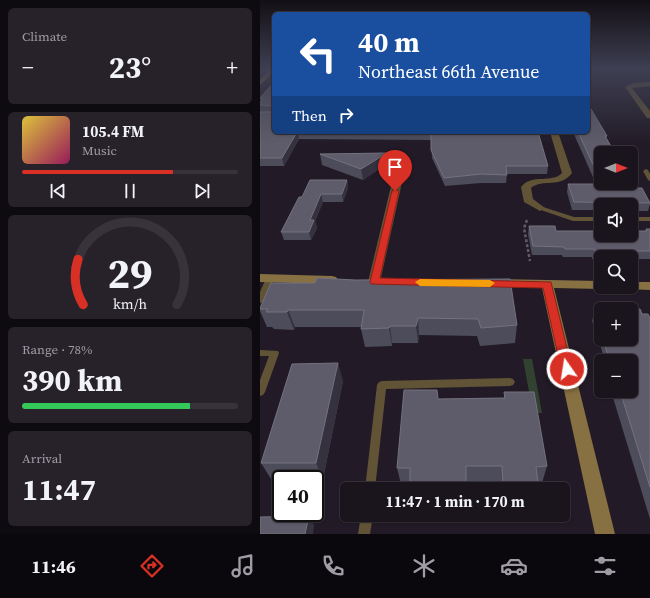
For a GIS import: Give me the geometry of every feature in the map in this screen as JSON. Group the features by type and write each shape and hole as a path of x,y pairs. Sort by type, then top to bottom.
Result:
{"street":[{"path":"633,94 650,116"},
{"path":"540,208 528,200 526,187 533,182 561,178 567,173 555,134"},
{"path":"374,282 398,178"},
{"path":"265,278 344,281"},
{"path":"359,281 390,282"},
{"path":"478,283 594,285"},
{"path":"547,284 605,534"},
{"path":"638,286 650,286"}],"lane":[{"path":"646,171 650,180"},
{"path":"540,208 573,219 594,219"},
{"path":"638,219 650,219"},
{"path":"260,300 265,278"},
{"path":"260,353 275,353 260,392"},
{"path":"371,482 382,384 510,382"},
{"path":"364,534 365,522"}],"path":[{"path":"527,220 524,228 530,261"}],"green space":[{"path":"523,359 532,359 542,413 533,413"}],"building":[{"path":"264,94 272,94 272,106 260,105 263,98 260,98"},
{"path":"590,107 607,136 605,136 611,146 594,146 594,167 579,134 590,134"},
{"path":"260,112 272,112 272,134 296,134 282,158 260,158"},
{"path":"431,134 539,134 548,166 506,166 507,175 481,174 444,178 431,150"},
{"path":"387,153 361,169 320,154"},
{"path":"310,180 347,180 342,194 321,194 310,220 314,220 309,232 281,232 299,197 302,197"},
{"path":"568,184 594,184 594,190 638,190 638,188 642,188 650,203 638,203 638,198 594,198 594,202 574,202"},
{"path":"529,226 555,226 556,231 594,231 594,242 638,242 638,231 647,231 646,229 650,229 650,251 565,249 564,247 533,246"},
{"path":"317,278 355,280 510,279 517,325 481,328 478,319 418,318 416,326 390,326 389,328 361,329 364,310 288,310 287,312 266,312 268,309 260,309 271,283 315,283"},
{"path":"638,309 640,309 642,314 648,314 650,318 650,487 622,398 638,398 638,354 608,354 605,346 638,346"},
{"path":"338,363 316,463 261,463 292,364"},
{"path":"404,390 437,390 438,399 505,398 504,392 534,392 547,466 536,467 538,482 503,482 502,466 466,466 466,482 410,482 410,468 397,468"},
{"path":"260,517 272,517 272,522 308,522 305,534 260,534"}],"slow traffic":[{"path":"420,282 490,283"}],"route":[{"path":"395,191 374,282 547,284 567,369"}]}
